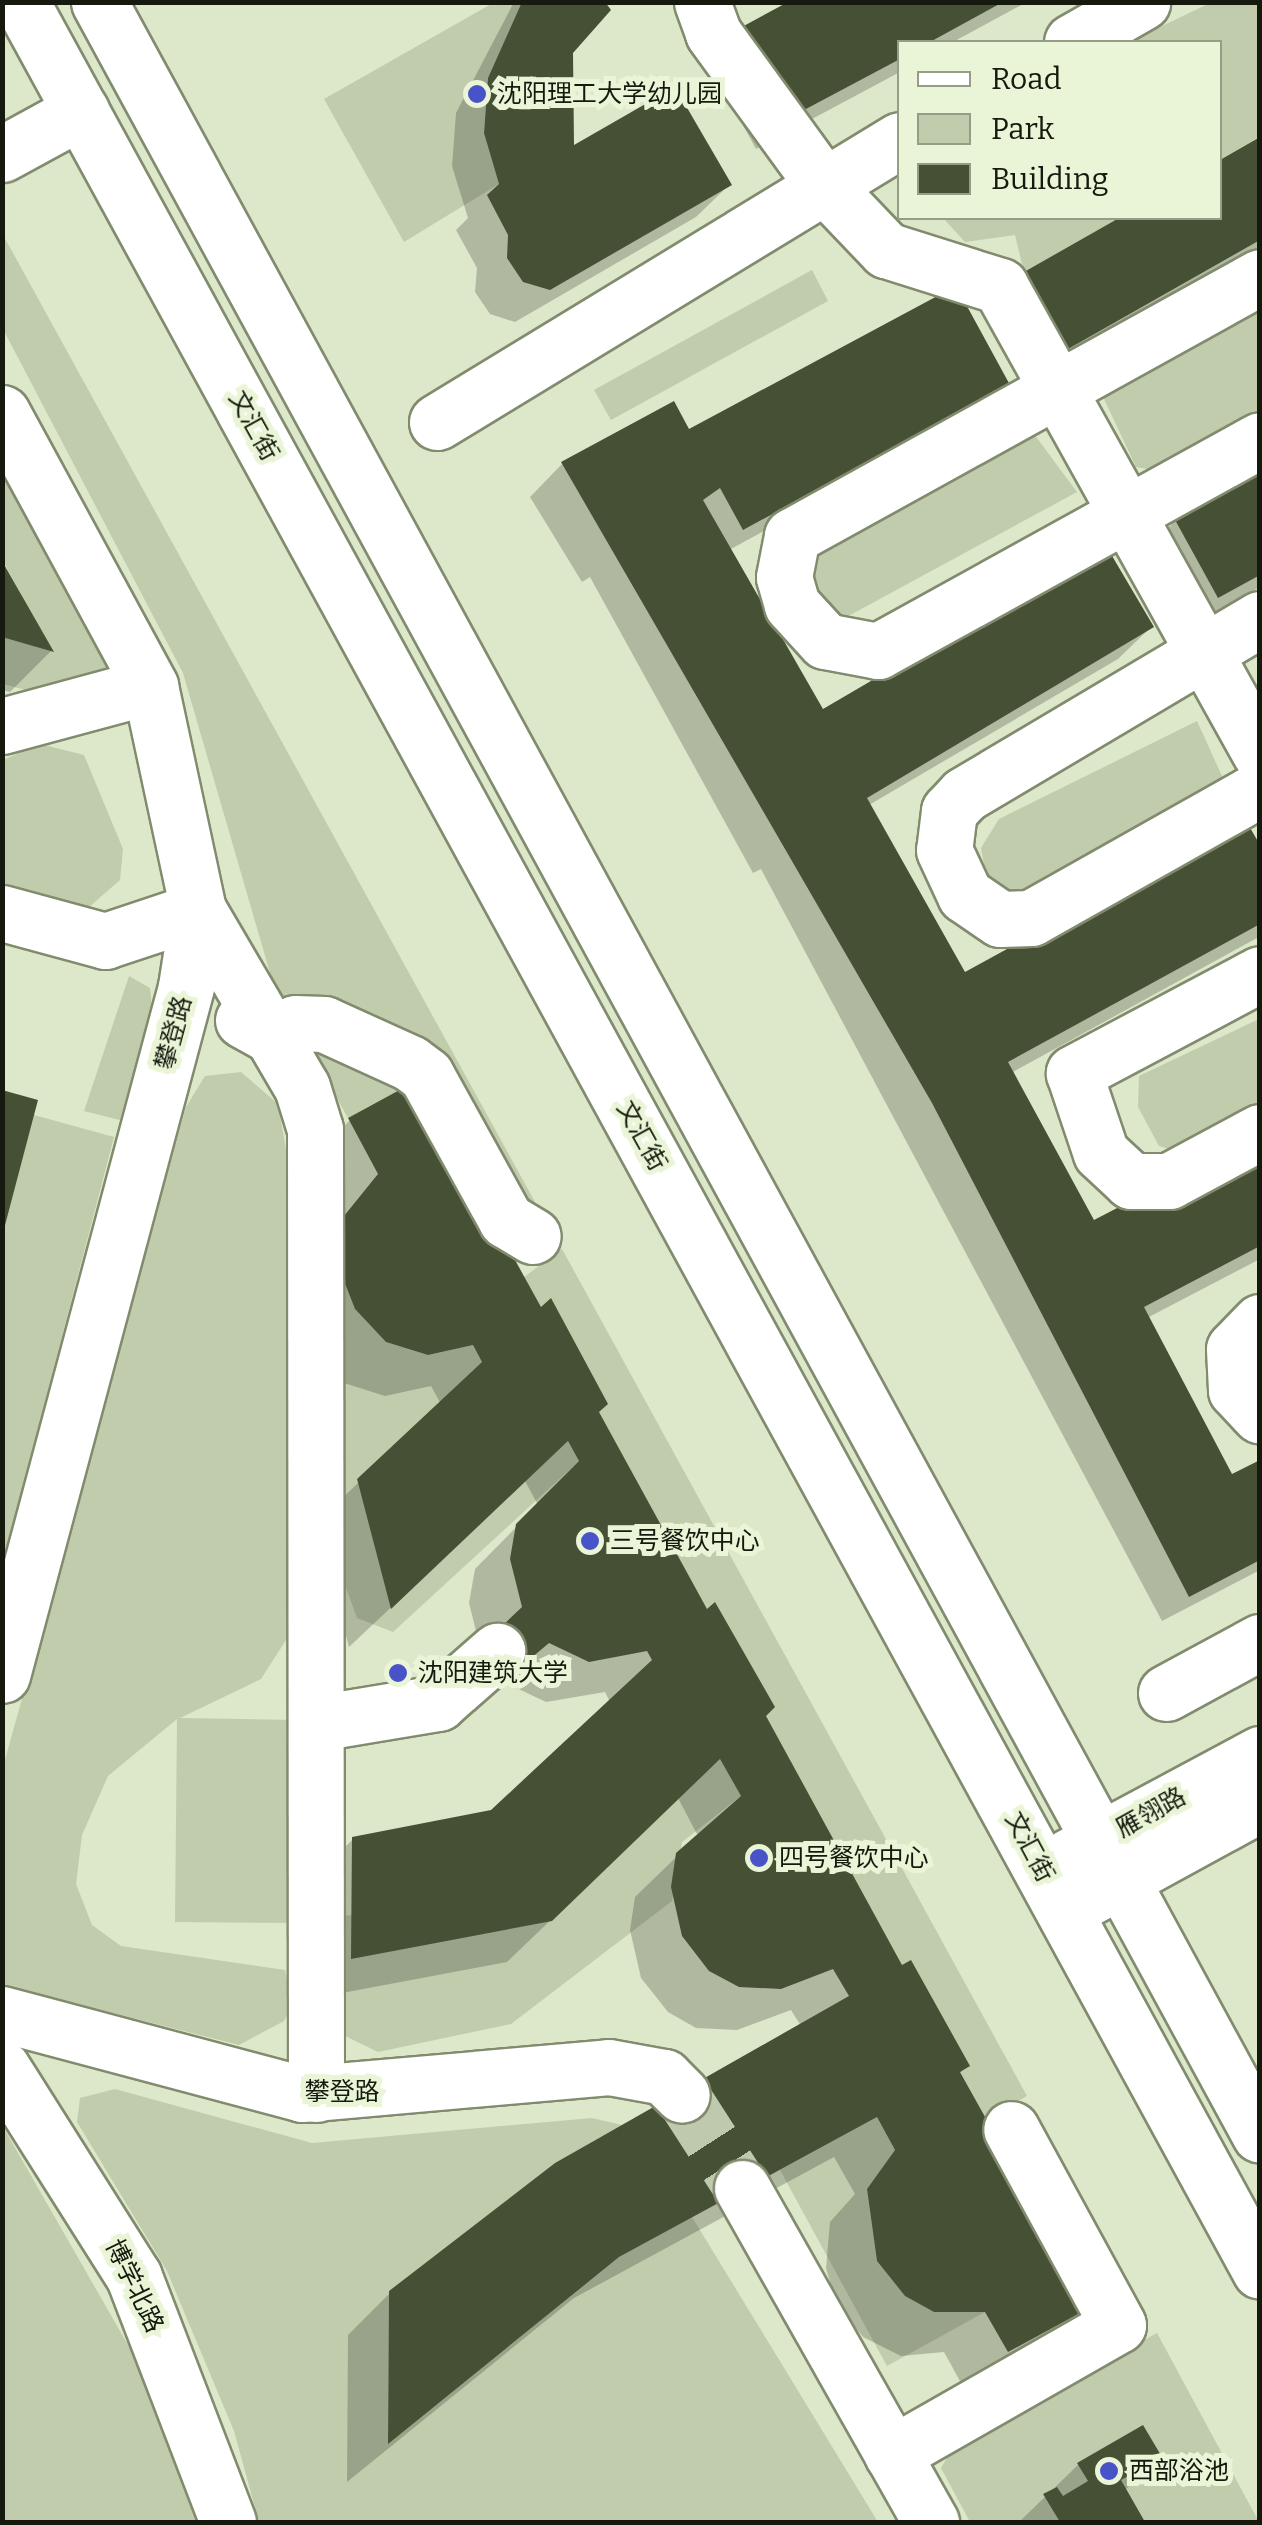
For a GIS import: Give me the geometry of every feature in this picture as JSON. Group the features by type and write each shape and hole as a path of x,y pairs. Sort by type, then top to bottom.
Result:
{"street":[{"name":"文汇街","path":"21,2 1260,2271"},
{"path":"98,2 1260,2134"},
{"path":"702,2 712,33 822,184 886,250 1000,286 1121,518 1260,754"},
{"path":"1076,40 1142,2"},
{"path":"2,154 81,111"},
{"path":"437,422 897,142"},
{"path":"1260,277 792,536 784,578 792,605 824,640 878,651 1260,440"},
{"name":"攀登路","path":"2,413 150,686 198,910 167,1054 14,1582 2,1675"},
{"path":"1260,619 964,795 949,811 944,850 966,894 1000,919 1032,918 1260,789"},
{"path":"2,726 150,686"},
{"path":"2,913 105,941 198,910 302,1087 318,1166 316,2094"},
{"path":"1260,974 1074,1073 1101,1154 1131,1181 1169,1181 1260,1132"},
{"path":"167,1054 214,1019 243,1020 272,1036"},
{"path":"272,1036 295,1023 324,1024 426,1075 506,1220 534,1236"},
{"path":"1260,1322 1234,1349 1236,1390 1260,1416"},
{"path":"1166,1693 1260,1642"},
{"path":"316,1723 438,1703 497,1650"},
{"name":"雁翎路","path":"1111,1861 1260,1754"},
{"name":"雁翎路","path":"1052,1890 1111,1861 1260,1804"},
{"name":"攀登路","path":"2,2014 316,2094 609,2067 664,2077 682,2095"},
{"name":"博学北路","path":"2,2068 134,2277 228,2522"},
{"path":"892,2454 1118,2325 1010,2128"},
{"path":"742,2188 931,2522"}],"green space":[{"path":"493,3 522,3 488,78 484,132 499,184 404,242 324,99"},
{"path":"1210,3 1259,3 1259,137 1222,159 1222,40 1133,40"},
{"path":"945,220 1115,220 1024,272 1015,235 965,242"},
{"path":"2,233 535,1202 515,1212 436,1070 279,1004 183,673 3,329"},
{"path":"812,270 828,301 611,420 594,390"},
{"path":"1259,291 1259,410 1153,470 1136,467 1097,384"},
{"path":"1031,430 1077,492 841,620 822,613 810,580 817,545"},
{"path":"2,459 110,663 100,673 29,691 3,684 3,637 11,639 22,596 3,561"},
{"path":"1197,721 1226,785 1040,895 998,891 987,881 981,848 999,819"},
{"path":"40,744 84,755 123,849 120,880 88,908 3,891 3,760"},
{"path":"129,976 150,988 152,1008 120,1120 84,1111"},
{"path":"1259,1019 1259,1117 1185,1154 1159,1146 1138,1107 1139,1076"},
{"path":"301,1035 416,1081 348,1118"},
{"path":"241,1072 278,1104 294,1194 291,1612 286,1640 261,1679 180,1718 297,1720 295,1923 175,1922 177,1719 108,1776 82,1835 76,1884 92,1925 121,1946 285,1970 292,2006 284,2021 239,2045 3,1985 3,1767 186,1107 205,1076"},
{"path":"34,1115 114,1137 5,1555 2,1233"},
{"path":"562,1249 1027,2096 986,2119 524,1277"},
{"path":"342,1276 355,1309 386,1342 428,1355 473,1345 482,1362 357,1479 391,1608 568,1441 579,1461 393,1632 357,1618 342,1577"},
{"path":"720,1759 741,1796 682,1842 672,1901 511,2024 378,2052 341,2034 334,1915 551,1921"},
{"path":"115,2089 312,2143 592,2118 622,2125 555,2163 389,2291 388,2443 619,2257 692,2217 878,2522 259,2522 234,2431 167,2271 77,2122 80,2098"},
{"path":"877,2117 895,2150 867,2189 877,2261 905,2296 934,2312 985,2312 887,2366 780,2170"},
{"path":"2,2125 136,2359 197,2522 3,2522"},
{"path":"1157,2333 1259,2522 970,2522 941,2468 954,2446"}],"building":[{"path":"522,2 605,2 611,10 573,53 574,145 675,87 732,185 550,290 523,282 507,258 508,235 487,195 499,184 484,133 488,78"},
{"path":"788,2 1003,2 934,40 897,40 897,61 789,118 740,28"},
{"path":"1260,137 1260,240 1068,349 1024,272 1115,220 1222,220 1222,159"},
{"path":"956,286 1010,385 743,530 720,488 703,500 823,709 1105,544 1154,627 867,798 965,972 1245,819 1260,845 1260,924 1008,1062 1094,1220 1260,1134 1260,1246 1144,1307 1232,1474 1260,1460 1260,1560 1189,1597 932,1103 561,462 674,401 689,429"},
{"path":"1260,471 1260,575 1218,598 1174,518"},
{"path":"2,561 54,652 2,637"},
{"path":"416,1081 541,1307 551,1298 608,1404 599,1412 707,1609 715,1602 775,1707 766,1716 902,1965 911,1960 970,2066 960,2072 1091,2307 1008,2352 985,2312 934,2312 905,2296 877,2261 867,2189 895,2150 877,2117 619,2257 388,2444 389,2291 555,2163 849,1996 833,1969 781,1989 739,1987 709,1971 682,1936 671,1887 676,1853 741,1796 720,1759 552,1921 351,1959 352,1837 491,1810 652,1660 647,1651 589,1662 549,1643 530,1659 500,1628 522,1607 510,1559 516,1524 579,1461 568,1441 391,1609 357,1479 482,1362 473,1345 428,1355 386,1342 355,1309 342,1276 344,1216 378,1174 348,1118"},
{"path":"2,1090 38,1100 4,1229 2,1229"},
{"name":"西部浴池","path":"1143,2425 1162,2457 1121,2480 1145,2522 1060,2522 1043,2494 1057,2487 1063,2496 1088,2481 1077,2463"}],"tunnel":[{"path":"682,2095 742,2188"}],"place":[{"name":"沈阳理工大学幼儿园","path":"477,94"},
{"name":"三号餐饮中心","path":"590,1541"},
{"name":"沈阳建筑大学","path":"398,1673"},
{"name":"四号餐饮中心","path":"759,1858"},
{"name":"西部浴池","path":"1109,2471"}]}
